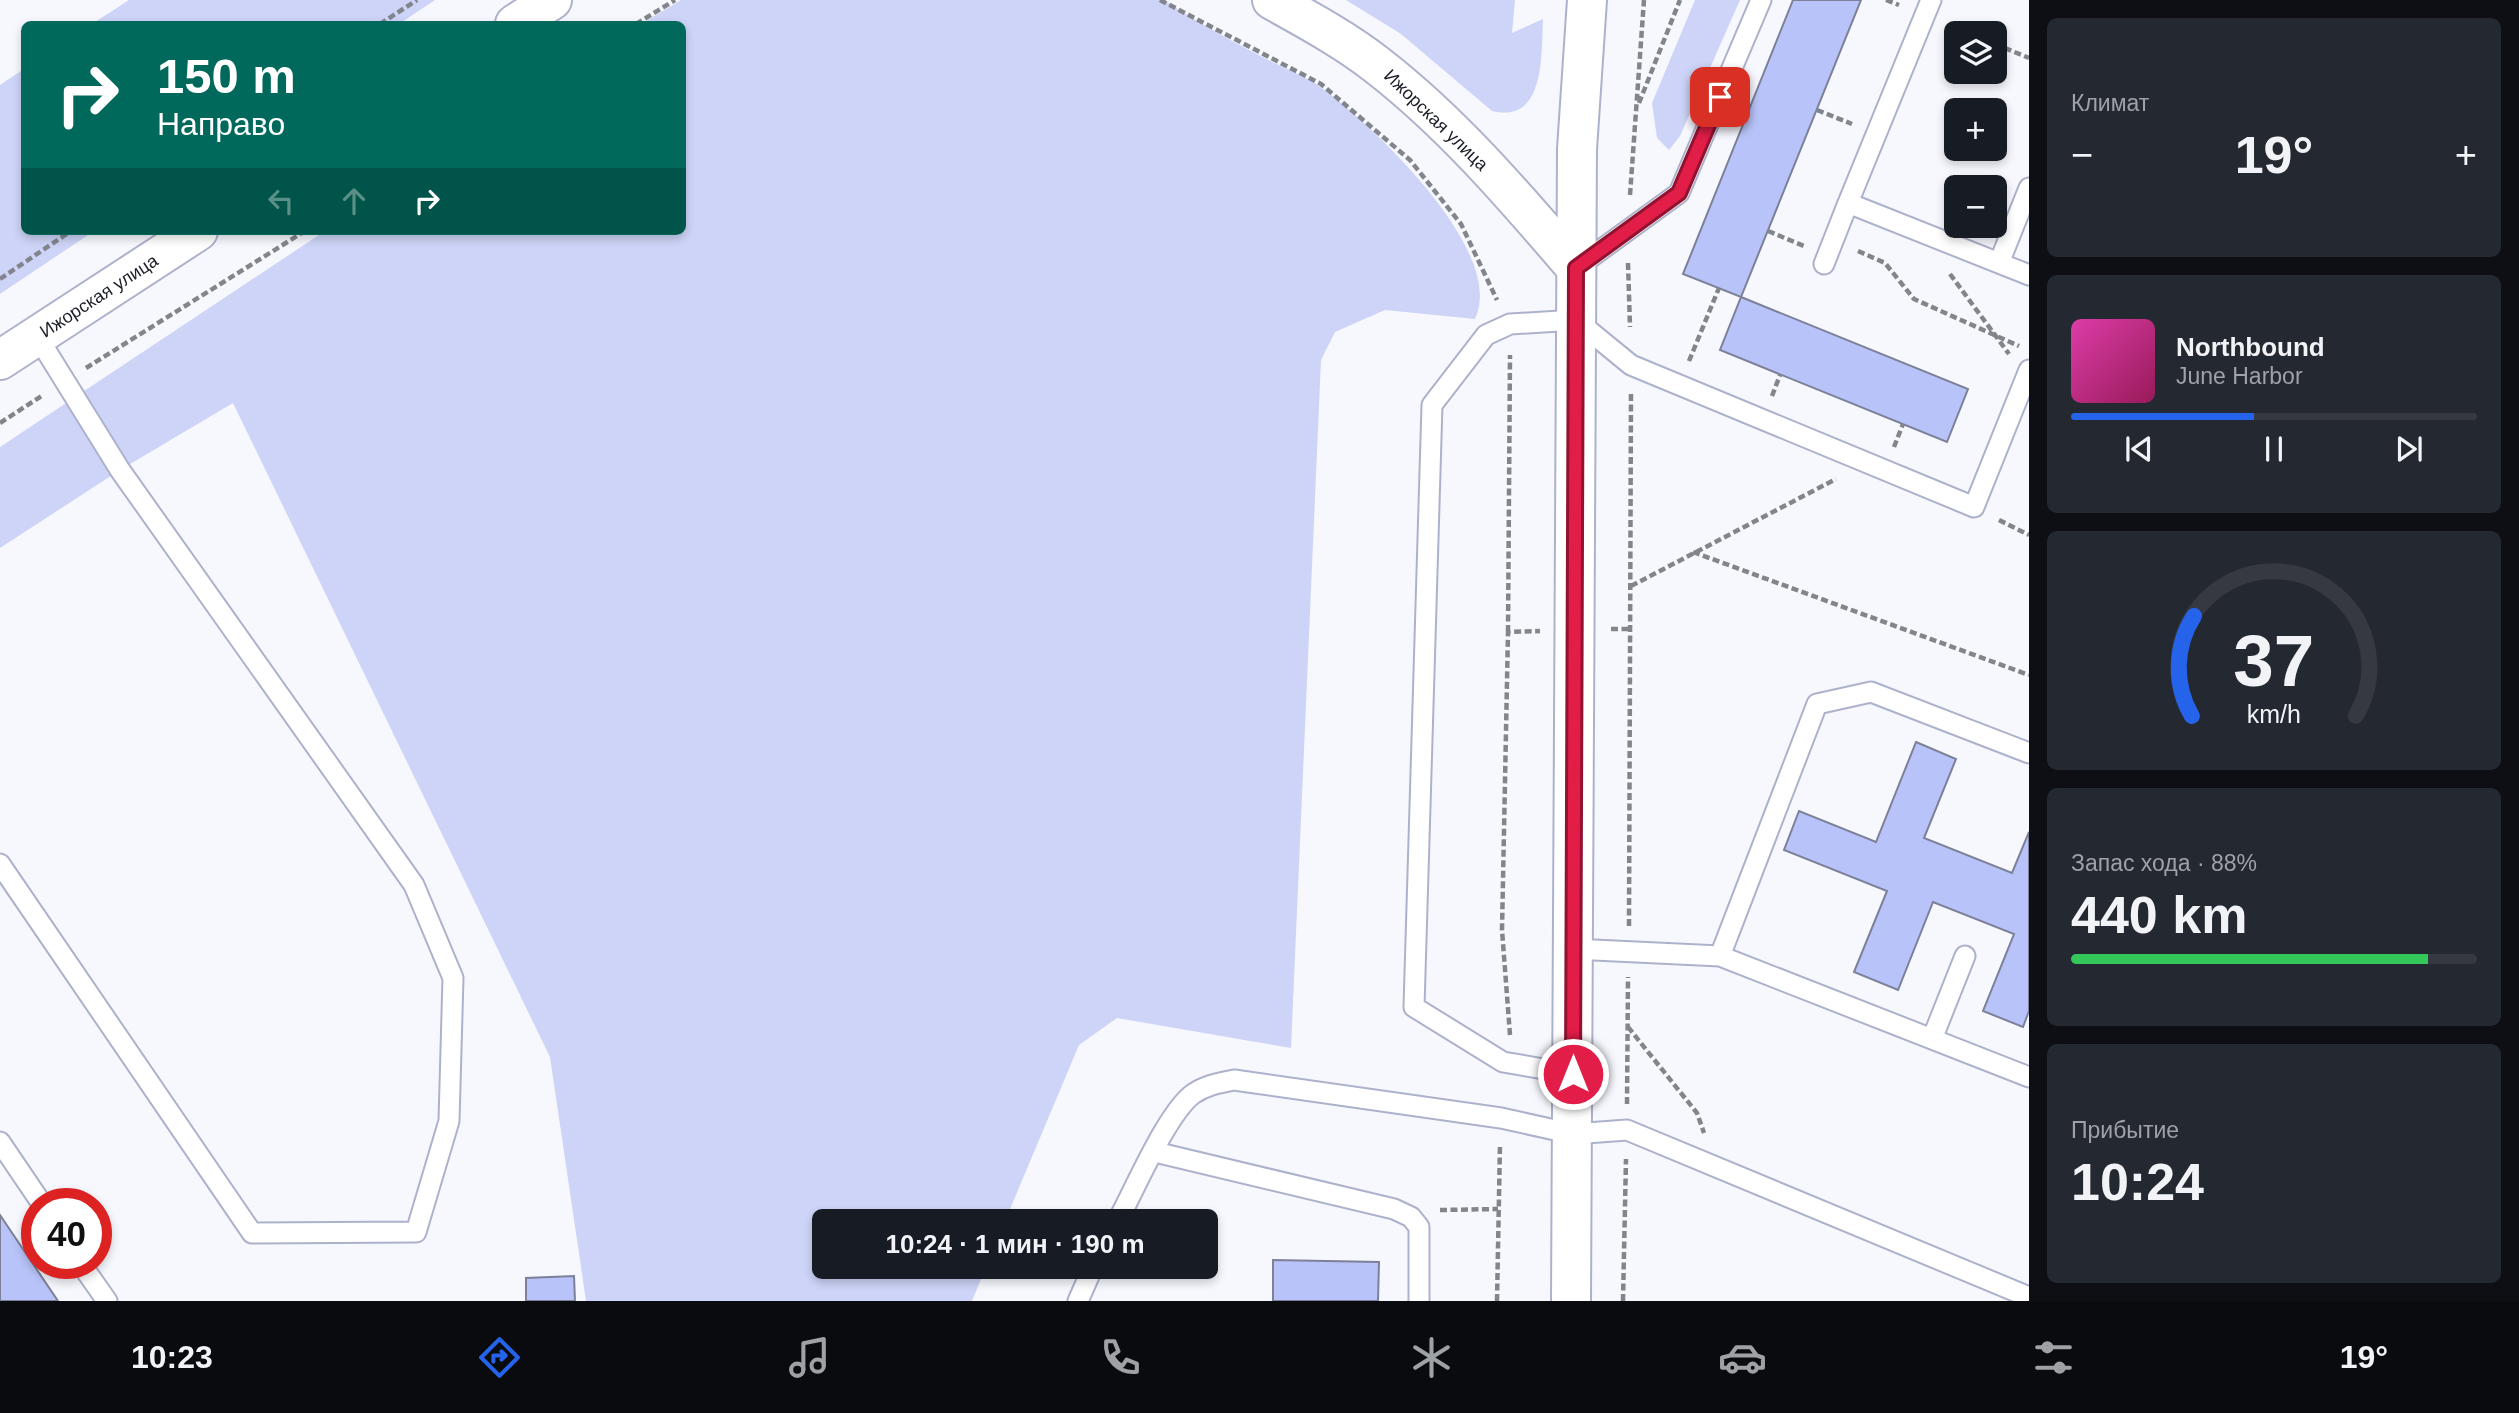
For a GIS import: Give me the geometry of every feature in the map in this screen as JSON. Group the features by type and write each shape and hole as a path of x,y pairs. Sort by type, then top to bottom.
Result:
{"street":[{"path":"520,21 552,0"},
{"name":"Ижорская улица","path":"1272,0 1329,32 1411,92 1510,191 1576,268"},
{"path":"1571,1301 1576,268 1578,125 1587,0"},
{"name":"Ижорская улица","path":"0,360 192,235"}],"lane":[{"path":"1576,268 1679,193 1761,0"},
{"path":"1828,254 1931,0"},
{"path":"1999,263 2029,188"},
{"path":"1848,203 2029,275"},
{"path":"1573,1074 1503,1062 1414,1007 1432,405 1486,335 1510,324 1576,320 1631,365 1974,508 2027,374"},
{"path":"0,864 252,1233 416,1232 449,1121 453,978 448,966 414,886 120,470 37,336"},
{"path":"1720,956 1817,704 1871,692 2029,753"},
{"path":"1573,949 1720,956 2029,1077"},
{"path":"1931,1039 1965,956"},
{"path":"1124,1209 1175,1114 1191,1095 1211,1084 1234,1080 1501,1118 1573,1134 1627,1130 2029,1297"},
{"path":"0,1142 30,1188"},
{"path":"1155,1152 1394,1209 1411,1217 1419,1227 1419,1301"},
{"path":"92,1279 107,1301"},
{"path":"1078,1301 1088,1279"}],"path":[{"path":"385,21 417,0"},
{"path":"641,21 675,0"},
{"path":"1160,0 1321,84 1410,160 1461,223 1510,324 1502,930 1510,1034 1503,1062"},
{"path":"1636,110 1681,0"},
{"path":"2007,49 2029,58"},
{"path":"1817,110 1876,134"},
{"path":"1768,231 1828,254 1885,263 1914,299 2029,351"},
{"path":"1917,231 1995,336 2027,374"},
{"path":"0,278 65,235"},
{"path":"0,423 299,235"},
{"path":"1680,385 1719,288"},
{"path":"1631,586 1868,463"},
{"path":"1974,508 2029,536"},
{"path":"1693,552 2029,674"},
{"path":"1508,632 1631,629"},
{"path":"1623,1301 1632,778"},
{"path":"1628,1027 1697,1114 1719,1169"},
{"path":"1497,1301 1501,1118"},
{"path":"1470,1210 1498,1209"}],"shaded area":[{"path":"129,0 435,0 404,21 97,21"},
{"path":"681,0 1164,0 1190,17 1316,84 1345,106 1430,192 1454,226 1472,260 1480,291 1475,319 1385,310 1335,332 1321,360 1291,1048 1117,1018 1079,1045 1010,1209 812,1209 812,1279 981,1279 972,1301 586,1301 550,1057 233,403 120,470 0,548 0,447 319,235 686,235 686,21 646,21"},
{"path":"1346,0 1515,0 1512,33 1543,19 1540,67 1531,97 1522,107 1510,112 1492,111 1401,34"},
{"path":"1695,0 1740,0 1680,136 1669,150 1657,138 1652,103"},
{"path":"21,71 21,235 88,235 0,294 0,85"}],"building":[{"path":"1793,0 1861,0 1741,297 1683,274"},
{"path":"1741,297 1968,389 1947,442 1720,350"},
{"path":"1916,742 1956,759 1924,838 2012,873 2029,832 2029,1011 2023,1027 1983,1011 2014,934 1933,902 1898,990 1854,972 1887,891 1784,850 1799,811 1876,842"},
{"path":"0,1215 21,1246 21,1279 43,1279 58,1301 0,1301"},
{"path":"1273,1260 1379,1262 1378,1301 1273,1301"},
{"path":"574,1276 575,1301 526,1301 526,1278"}],"route":[{"path":"1573,1074 1576,268 1679,193 1720,97"}]}
